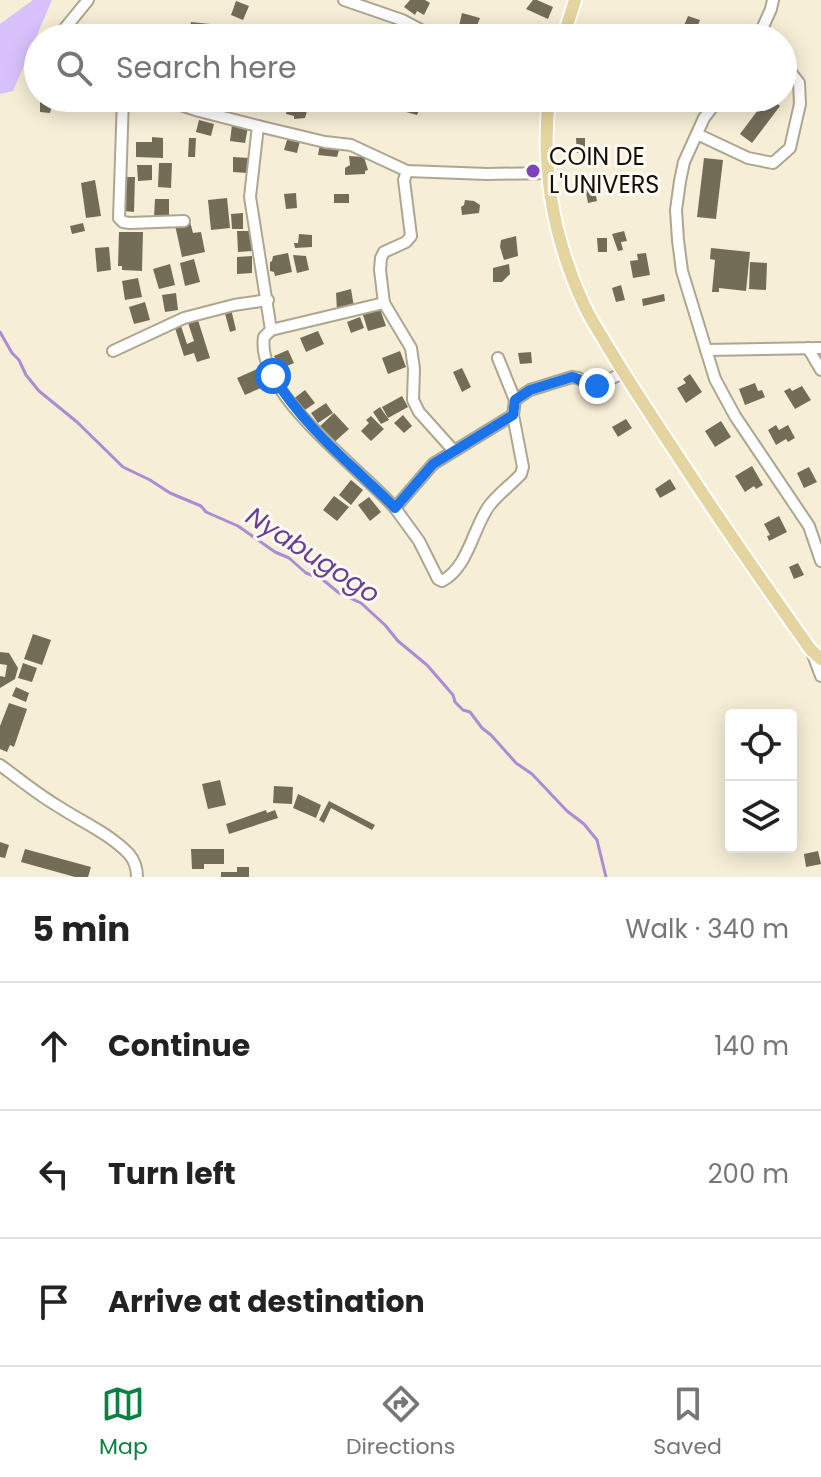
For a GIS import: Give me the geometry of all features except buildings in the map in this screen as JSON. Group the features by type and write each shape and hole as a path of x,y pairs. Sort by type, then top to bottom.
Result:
{"main road":[{"path":"567,24 575,0"},
{"path":"548,112 546,145 553,214 564,253 585,306 623,373 751,566 816,654"}],"street":[{"path":"68,24 88,0"},
{"path":"344,0 410,24"},
{"path":"764,24 773,0"},
{"path":"697,134 748,158 773,163 790,148 800,104 797,80"},
{"path":"123,112 119,218 130,223 184,221"},
{"path":"203,112 325,142 351,145 407,171 548,173"},
{"path":"708,112 684,162 680,181 676,210 682,271 715,379 735,416 809,526 821,561"},
{"path":"258,126 250,197 271,330"},
{"path":"407,171 404,180 411,236 406,242 384,252 381,258 384,303 411,348 413,400 419,412 454,451"},
{"path":"113,351 184,318 268,300"},
{"path":"384,303 271,330 264,337 264,356 287,398 311,427 395,508 442,581 454,572 488,508 521,474 523,467 513,415 515,400 498,358"},
{"path":"808,348 821,370"},
{"path":"706,350 821,348"},
{"path":"515,400 530,390 572,377 593,387 623,373"},
{"path":"395,508 433,464 513,415"},
{"path":"816,654 821,676"},
{"path":"0,765 51,802 105,834 131,856 137,877"}],"shaded area":[{"path":"33,0 52,0 42,24 24,24 24,65 13,91 0,94 0,24"}],"waterway":[{"name":"Nyabugogo","path":"0,332 39,391 77,422 123,467 238,526 289,558 306,573 361,603 427,665 453,695 455,702 470,712 516,763 532,774 567,811 584,824 597,840 606,877"}],"place":[{"name":"COIN DE L'UNIVERS","path":"533,171"}],"route":[{"path":"273,376 311,427 395,508 433,464 513,415 515,400 530,390 572,377 597,386"}]}
